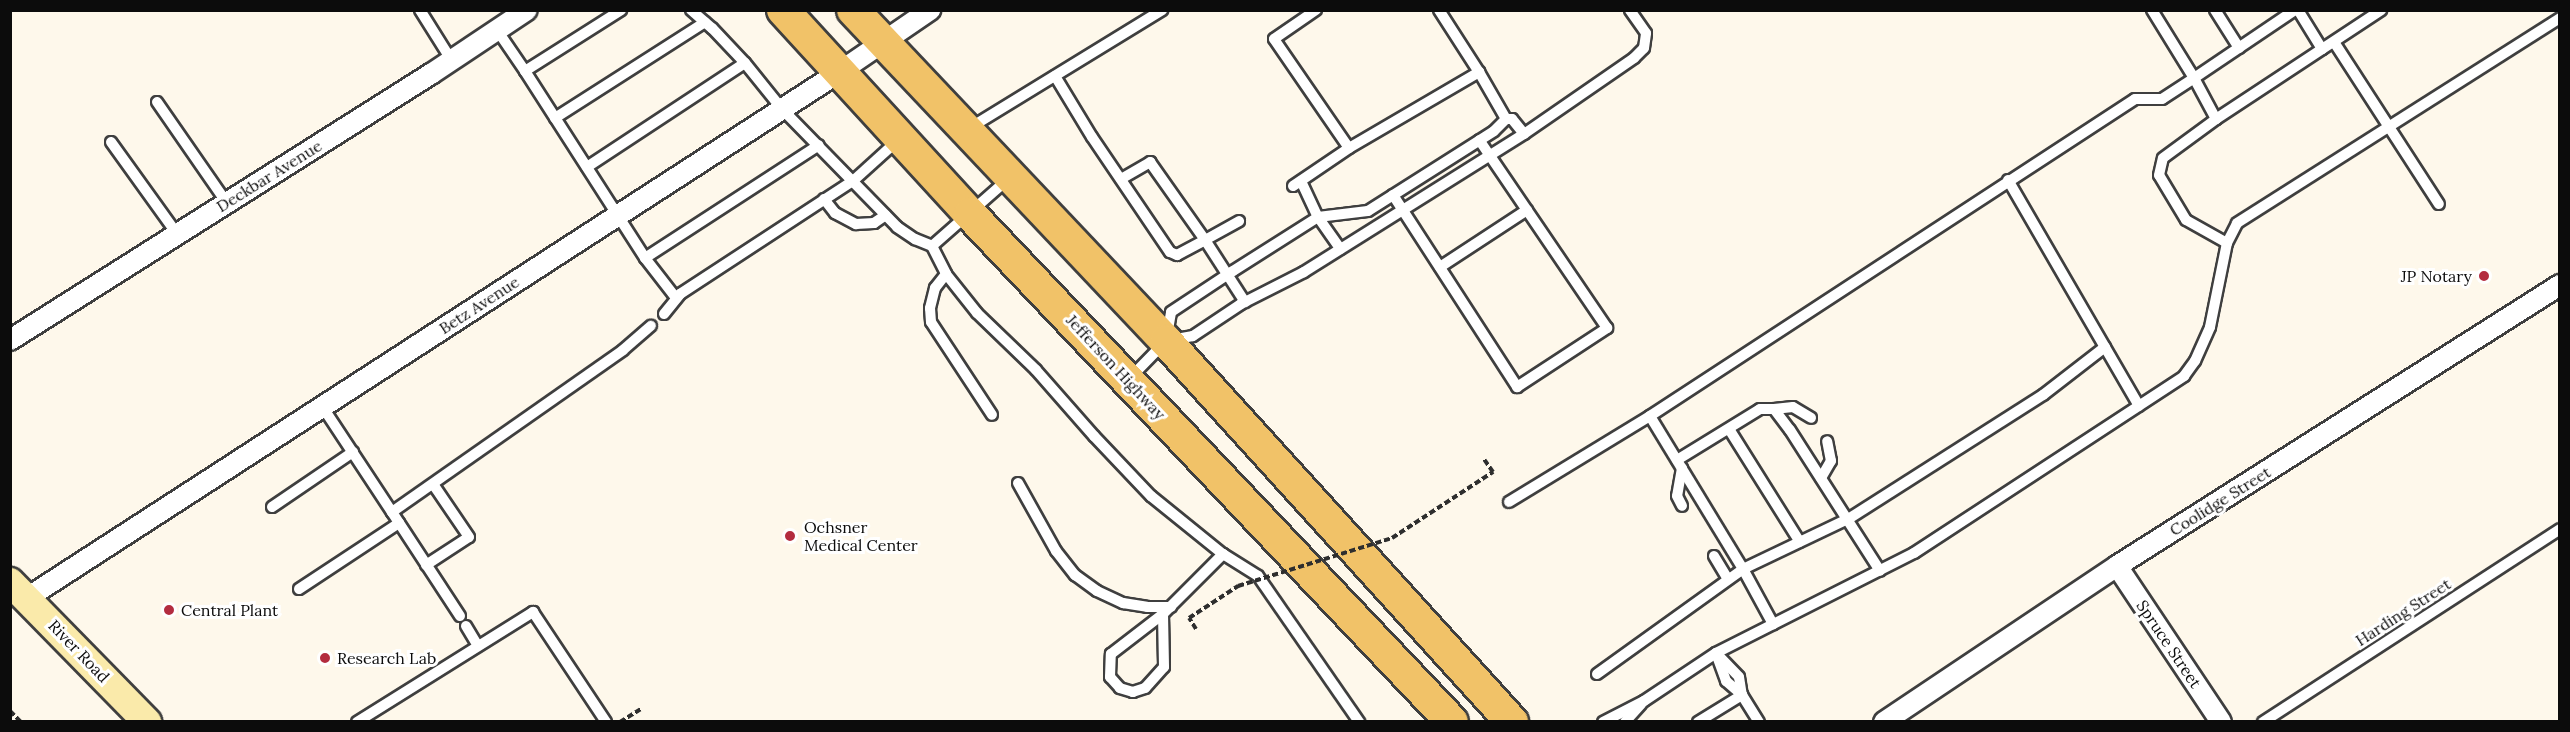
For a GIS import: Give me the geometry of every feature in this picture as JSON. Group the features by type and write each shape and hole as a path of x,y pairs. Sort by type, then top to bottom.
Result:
{"main road":[{"name":"Jefferson Highway","path":"783,10 838,73 1444,718"},
{"path":"853,10 1166,341 1512,722"},
{"name":"River Road","path":"19,590 147,722"}],"street":[{"name":"Deckbar Avenue","path":"10,340 452,61 526,10"},
{"name":"Betz Avenue","path":"19,590 322,406 838,73 930,10"},
{"name":"Coolidge Street","path":"1884,722 2117,566 2559,285"},
{"name":"Spruce Street","path":"2117,566 2222,722"}],"lane":[{"path":"420,10 452,61"},
{"path":"525,71 621,10"},
{"path":"691,10 746,63 782,109 854,180 897,227 932,246 946,274 977,313 1036,370 1151,496 1223,554 1258,576 1359,722"},
{"path":"967,130 1162,10"},
{"path":"1317,10 1274,39 1349,148"},
{"path":"1439,10 1506,119"},
{"path":"1166,341 1192,336 1245,302 1304,272 1524,134 1634,58 1644,48 1646,33 1630,10"},
{"path":"2152,10 2216,118"},
{"path":"2215,10 2239,48"},
{"path":"1509,502 1650,417 2008,180 2135,99 2162,99 2296,10 2322,49"},
{"path":"2227,243 2186,220 2159,175 2163,158 2216,118 2381,10"},
{"path":"1603,722 1644,700 1716,653 1914,553 2184,376 2195,361 2210,327 2227,243 2237,223 2559,18"},
{"path":"555,118 705,22"},
{"path":"497,30 645,258 676,298"},
{"path":"2334,42 2439,204"},
{"path":"587,167 746,63"},
{"path":"1340,249 1297,183 1349,148 1479,72"},
{"path":"1055,76 1170,252 1177,255 1239,221"},
{"path":"157,102 227,203"},
{"path":"1128,380 1166,341 1171,312 1318,217 1368,211 1479,140 1506,119 1512,119 1524,134"},
{"path":"664,314 676,298 854,180 900,138"},
{"path":"1393,195 1517,387 1607,328 1479,140"},
{"path":"111,141 177,234"},
{"path":"645,258 710,218 819,145"},
{"path":"1121,179 1150,162 1245,302"},
{"path":"932,246 1011,176"},
{"path":"2008,180 2139,406"},
{"path":"824,199 836,213 856,224 874,223 886,215"},
{"path":"1440,267 1527,210"},
{"path":"946,274 935,288 930,308 931,322 992,416"},
{"path":"392,512 614,356 651,326"},
{"path":"1597,674 1743,569 1848,519 2043,394 2105,347"},
{"path":"322,406 478,646"},
{"path":"1679,464 1761,410 1793,407 1811,418"},
{"path":"1774,409 1881,571"},
{"path":"1650,417 1743,569 1773,624"},
{"path":"1729,429 1800,542"},
{"path":"1821,478 1831,461 1827,441"},
{"path":"272,507 353,452"},
{"path":"1679,464 1677,496 1682,506"},
{"path":"1018,483 1056,551 1075,575 1097,591 1123,603 1167,610"},
{"path":"426,565 469,537 433,484"},
{"path":"299,589 399,523"},
{"name":"Harding Street","path":"2263,722 2559,529"},
{"path":"1167,610 1164,667 1145,688 1133,692 1120,688 1110,677 1111,654 1167,610 1223,554"},
{"path":"1714,556 1728,579"},
{"path":"357,722 533,612 606,722"},
{"path":"1716,653 1739,676 1742,694 1759,722"},
{"path":"1698,722 1742,694"},
{"path":"1631,719 1644,700"}],"path":[{"path":"1196,629 1189,618 1238,585 1392,538 1493,472 1484,459"},
{"path":"620,722 642,708"},
{"path":"10,711 21,722"}],"place":[{"name":"JP Notary","path":"2484,276"},
{"name":"Ochsner Medical Center","path":"790,536"},
{"name":"Central Plant","path":"169,610"},
{"name":"Research Lab","path":"325,658"}]}
